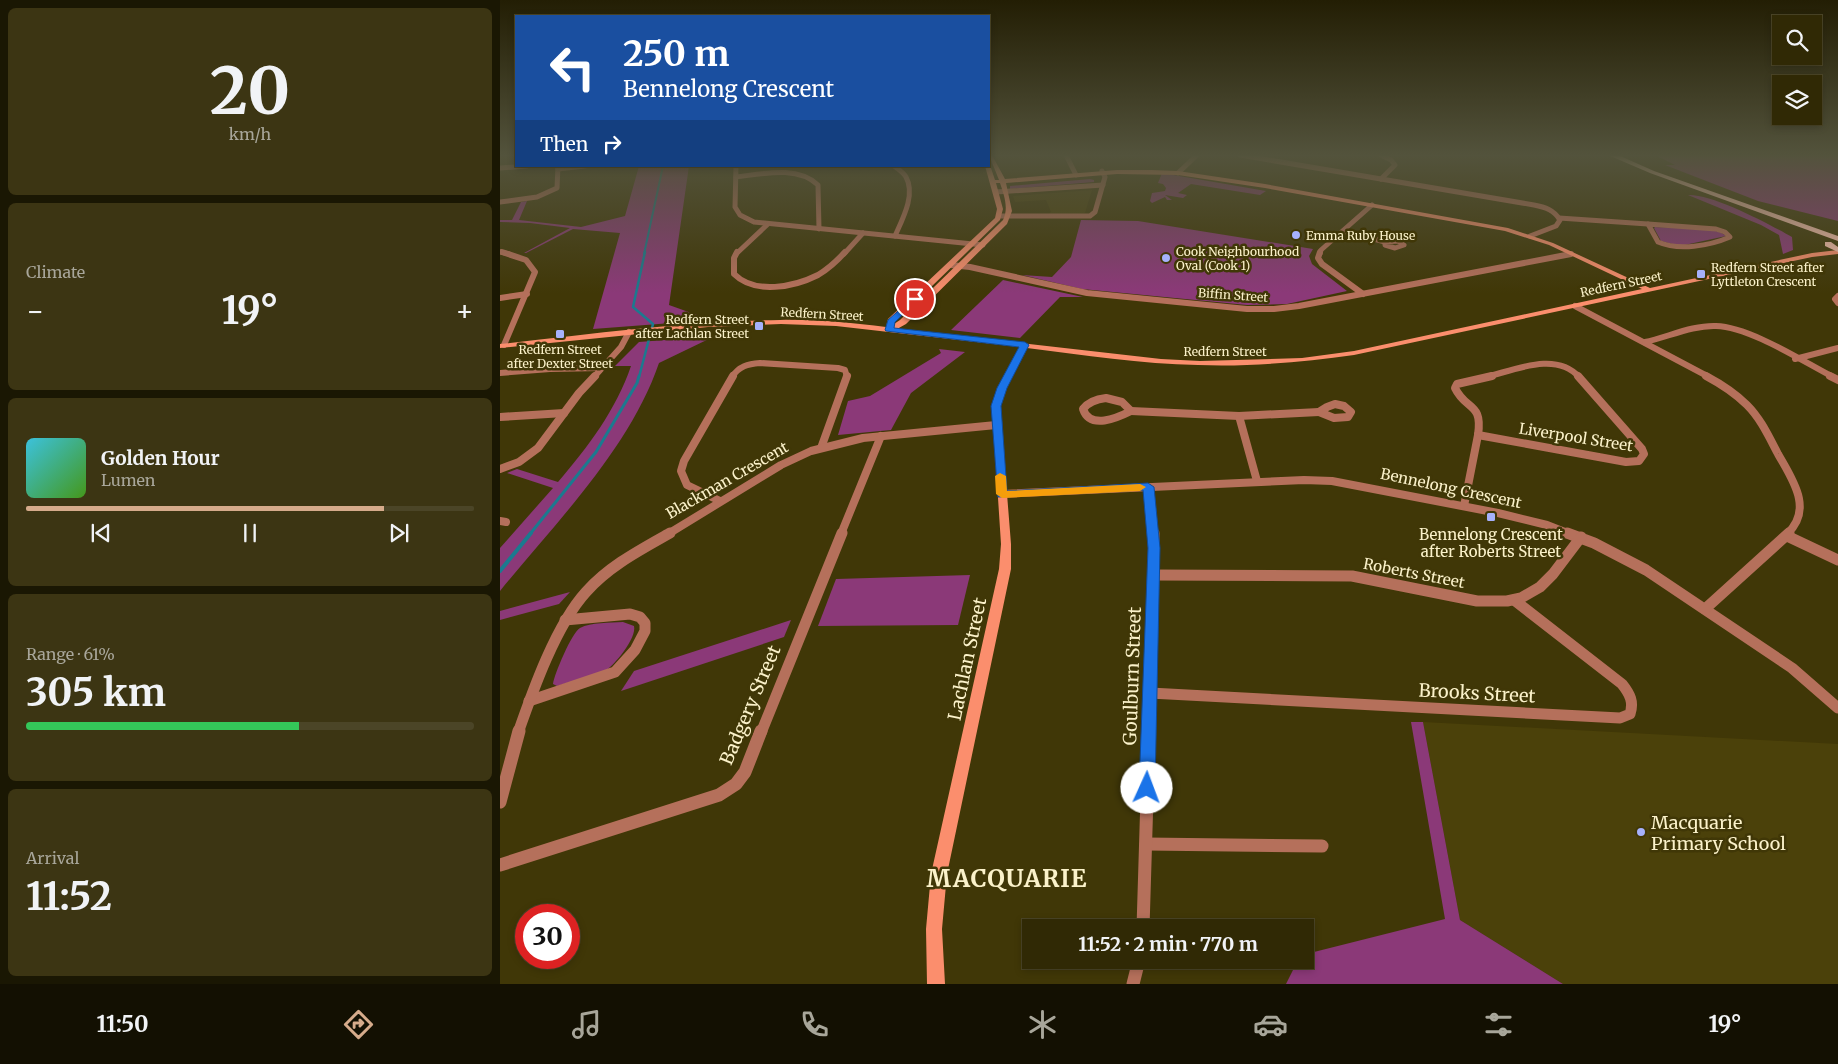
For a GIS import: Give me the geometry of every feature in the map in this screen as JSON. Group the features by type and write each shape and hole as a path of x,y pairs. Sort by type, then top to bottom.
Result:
{"main road":[{"path":"1722,201 1828,245 1838,251"},
{"path":"1731,201 1838,240"},
{"path":"1828,245 1831,241 1838,240"}],"street":[{"path":"737,201 737,211 746,219 768,224 983,245"},
{"path":"818,201 819,229"},
{"path":"895,236 909,201"},
{"path":"889,330 891,321 994,224 999,216 998,201"},
{"path":"889,330 903,322 999,228 1008,216 1009,207 1007,201"},
{"path":"999,216 1090,216 1095,212 1098,201"},
{"path":"1349,201 1490,226 1530,236 1649,290"},
{"path":"1512,201 1549,210 1560,218 1711,228 1725,232 1730,237 1686,247 1669,247 1658,242 1648,224"},
{"path":"1363,294 1324,266 1318,258 1321,250 1372,205"},
{"path":"1530,236 1556,226 1560,218"},
{"path":"768,224 741,247 734,258 734,274 736,278 745,284 764,287 781,286 815,277 827,270 863,233"},
{"path":"1343,232 1385,242"},
{"name":"Redfern Street","path":"1812,255 1827,248 1828,245"},
{"name":"Redfern Street","path":"503,343 740,323 781,322 836,324 1161,361 1200,363 1302,360 1354,353 1838,251"},
{"path":"500,252 519,256 532,265 535,272 527,294 503,343"},
{"name":"Biffin Street","path":"951,265 1087,293 1256,309 1291,307 1571,254"},
{"path":"1602,269 1604,273 1640,292"},
{"path":"500,298 527,294"},
{"path":"1838,296 1835,299 1838,303"},
{"path":"1584,304 1618,324 1625,331"},
{"path":"1575,306 1625,331 1728,389 1746,404 1755,415 1793,479 1799,493 1800,514 1796,526 1705,609"},
{"path":"1645,342 1709,327 1725,326 1739,330 1838,380"},
{"path":"500,469 519,462 534,452 564,413 620,347 628,332"},
{"name":"Lachlan Street","path":"936,984 933,959 933,915 939,874 1005,569 1006,544 996,425 997,400 1025,345"},
{"path":"1796,358 1838,348"},
{"path":"720,501 687,484 681,471 684,461 733,373 743,366 760,363 845,370 847,376 821,448"},
{"name":"Liverpool Street","path":"1464,506 1480,418 1472,405 1456,392 1457,384 1546,363 1555,363 1574,371 1642,449 1644,454 1639,461 1626,462 1478,435"},
{"path":"500,373 550,369 601,368"},
{"path":"1131,411 1120,401 1106,398 1092,401 1083,409 1083,413 1087,417 1102,421 1118,418 1131,411 1239,416 1319,412"},
{"path":"500,417 564,413"},
{"path":"1239,416 1257,481"},
{"name":"Blackman Crescent","path":"500,802 512,752 529,701 565,620 586,592 616,565 781,464 821,448 842,442 881,436 996,425"},
{"name":"Badgery Street","path":"500,865 719,795 736,784 745,772 881,436"},
{"name":"Bennelong Crescent","path":"1002,494 1257,481 1332,481 1531,520 1581,538 1646,570 1792,668 1838,708"},
{"name":"Goulburn Street","path":"1143,919 1154,575 1154,534 1148,487"},
{"path":"1787,536 1838,560"},
{"name":"Roberts Street","path":"1154,575 1352,576 1378,579 1476,601 1495,602 1514,600 1535,592 1545,583 1581,538"},
{"name":"Brooks Street","path":"1150,693 1620,718 1630,714 1633,705 1630,695 1622,684 1514,600"},
{"path":"529,701 615,672 625,663 644,633 646,626 643,618 630,614 565,620"},
{"path":"1146,844 1322,846"},
{"path":"1133,984 1137,969"}],"shaded area":[{"path":"527,201 519,220 581,227 625,216 629,201 684,201 669,305 711,320 593,329 620,233 573,229 524,253 570,228 530,223 500,222 500,220 512,220 521,202"},
{"path":"1046,201 1089,201 1085,213 1048,214 1051,212"},
{"path":"1702,201 1717,201 1770,225 1792,237 1793,250 1783,254 1779,235 1761,225"},
{"path":"1758,201 1838,201 1838,221"},
{"path":"1081,220 1138,221 1313,249 1309,256 1312,264 1347,291 1287,304 1247,305 1082,289 1022,275 1052,277 1071,257"},
{"path":"1655,227 1712,230 1726,236 1680,246 1661,241"},
{"path":"1003,280 1083,297 1060,297 1020,338 951,330"},
{"path":"715,336 659,363 630,425 611,454 568,511 500,591 500,548 553,488 507,473 517,469 558,482 590,442 609,413 631,366 615,366 639,342"},
{"path":"939,349 965,352 911,393 891,430 838,435 848,401 870,396 941,353"},
{"path":"970,575 958,625 818,626 836,579"},
{"path":"570,592 559,604 500,620 500,611"},
{"path":"791,620 784,637 621,691 634,671"},
{"path":"623,622 634,626 634,631 624,651 608,669 604,672 557,686 553,684 568,645 580,628 595,624"},
{"path":"1411,722 1423,722 1460,920 1563,984 1286,984 1294,969 1314,969 1314,952 1445,919"},
{"name":"Macquarie Primary School","path":"1423,722 1838,744 1838,984 1563,984 1460,920"}],"waterway":[{"path":"644,254 655,201"},
{"path":"639,377 653,324 633,307 645,252"},
{"path":"530,534 596,452 637,383 639,376"},
{"path":"500,571 531,533"}],"slow traffic":[{"path":"1000,476 1002,494 1140,487"}],"place":[{"name":"Emma Ruby House","path":"1296,235"},
{"name":"Cook Neighbourhood Oval (Cook 1)","path":"1166,258"},
{"name":"Redfern Street after Lyttleton Crescent","path":"1701,274"},
{"name":"Redfern Street after Lachlan Street","path":"759,326"},
{"name":"Redfern Street after Dexter Street","path":"560,334"},
{"name":"Bennelong Crescent after Roberts Street","path":"1491,517"},
{"name":"Macquarie Primary School","path":"1641,832"}],"district":[{"name":"MACQUARIE","path":"1007,878"}],"route":[{"path":"915,299 891,321 889,330 1025,345 1002,388 996,406 995,415 1002,494 1148,487 1154,548 1147,788"}]}
